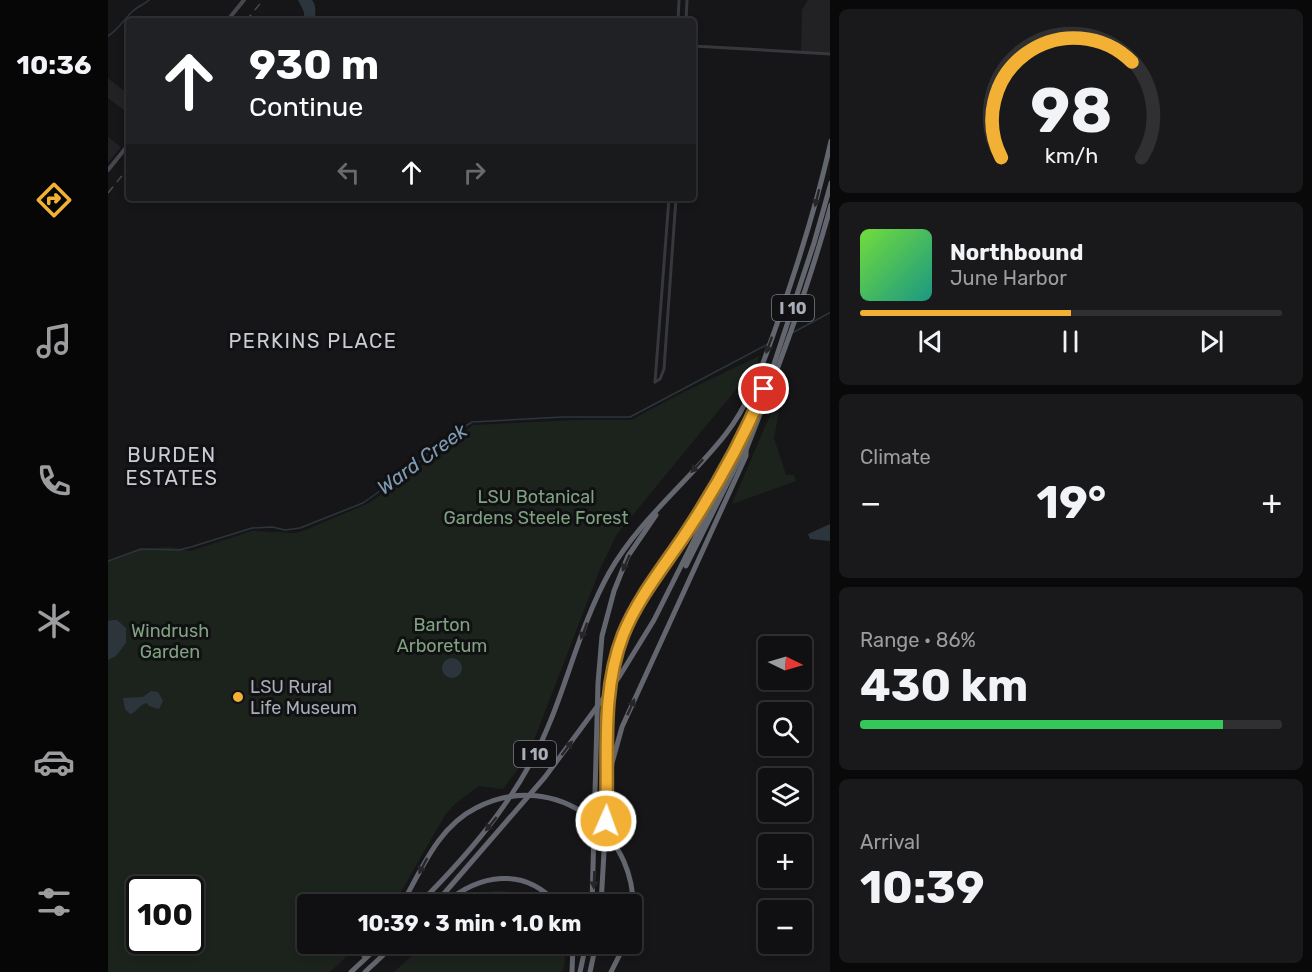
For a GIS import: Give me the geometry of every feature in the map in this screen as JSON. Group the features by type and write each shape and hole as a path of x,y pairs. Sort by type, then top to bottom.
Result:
{"highway":[{"name":"I 10","path":"429,894 481,837 516,791 552,719 592,608 623,548 725,435 753,389 789,290 813,214 830,145"},
{"name":"I 10","path":"444,894 516,813 579,732 619,677 669,592 728,472 771,373 830,187"},
{"path":"607,804 612,763 622,727 746,456 746,450 800,307 830,208"},
{"path":"602,894 607,804 608,705 612,674 623,635 642,597 717,485 750,422"},
{"path":"669,592 679,580 746,450"},
{"path":"592,894 598,683 602,636 614,591 628,556 669,496"},
{"path":"407,894 432,848 449,828 475,808 506,798 527,795 552,799 574,807 593,819 607,833 626,863 632,894"},
{"path":"457,894 468,886 485,880 499,879 530,884 546,894"},
{"path":"358,965 367,954"},
{"path":"351,972 370,954"},
{"path":"365,972 385,954"},
{"path":"380,958 386,954"},
{"path":"572,972 573,954"},
{"path":"580,972 584,954"},
{"path":"590,972 594,954"},
{"path":"611,972 620,954"}],"main road":[{"path":"229,18 244,0"},
{"path":"108,170 126,148"}],"street":[{"path":"678,18 679,0"},
{"path":"686,18 687,0"},
{"path":"696,46 830,54"},
{"path":"669,201 655,382 662,374 664,362 676,201"},
{"path":"668,212 675,213"},
{"path":"658,362 664,362"}],"shaded area":[{"path":"298,0 312,0 315,5 316,18 304,18 304,12"},
{"path":"808,0 830,0 830,54 801,53 802,10"},
{"path":"108,78 126,93 126,112 108,98"},
{"path":"108,137 121,147 108,163"},
{"path":"830,524 830,541 810,539 808,534"},
{"path":"117,620 126,628 126,643 116,656 108,660 108,621"},
{"path":"452,658 459,661 462,668 459,675 452,678 445,675 442,668 445,661"},
{"path":"151,691 158,692 163,701 159,709 147,703 130,714 125,709 123,698 143,697"}],"green space":[{"path":"759,356 757,364 617,534 600,569 534,740 521,765 503,789 479,786 456,803 445,815 400,894 297,894 297,954 349,954 330,972 108,972 108,561 141,549 170,547 190,551 252,531 295,533 303,531 369,503 427,462 473,425 631,420"},
{"path":"773,408 779,412 774,438 786,475 794,475 796,481 732,504"},
{"path":"492,891 518,894 487,894"},
{"path":"414,954 564,954 565,959 563,972 394,972"}],"waterway":[{"path":"126,18 149,0"},
{"path":"108,36 126,18"},
{"name":"Ward Creek","path":"792,333 830,313"},
{"name":"Ward Creek","path":"108,561 141,549 179,550 252,528 272,527 285,530 300,528 363,503 414,467 436,445 472,422 562,417 630,417 768,344"}],"railway":[{"path":"248,18 263,0"},
{"path":"108,193 126,171"}],"place":[{"name":"LSU Rural Life Museum","path":"238,697"}],"district":[{"name":"PERKINS PLACE","path":"313,341"},
{"name":"BURDEN ESTATES","path":"172,466"}],"route":[{"path":"606,821 608,705 612,674 623,635 642,597 717,485 732,452 750,422 764,389"}],"park label":[{"name":"LSU Botanical Gardens Steele Forest","path":"536,507"},
{"name":"Barton Arboretum","path":"442,635"},
{"name":"Windrush Garden","path":"170,641"}]}
